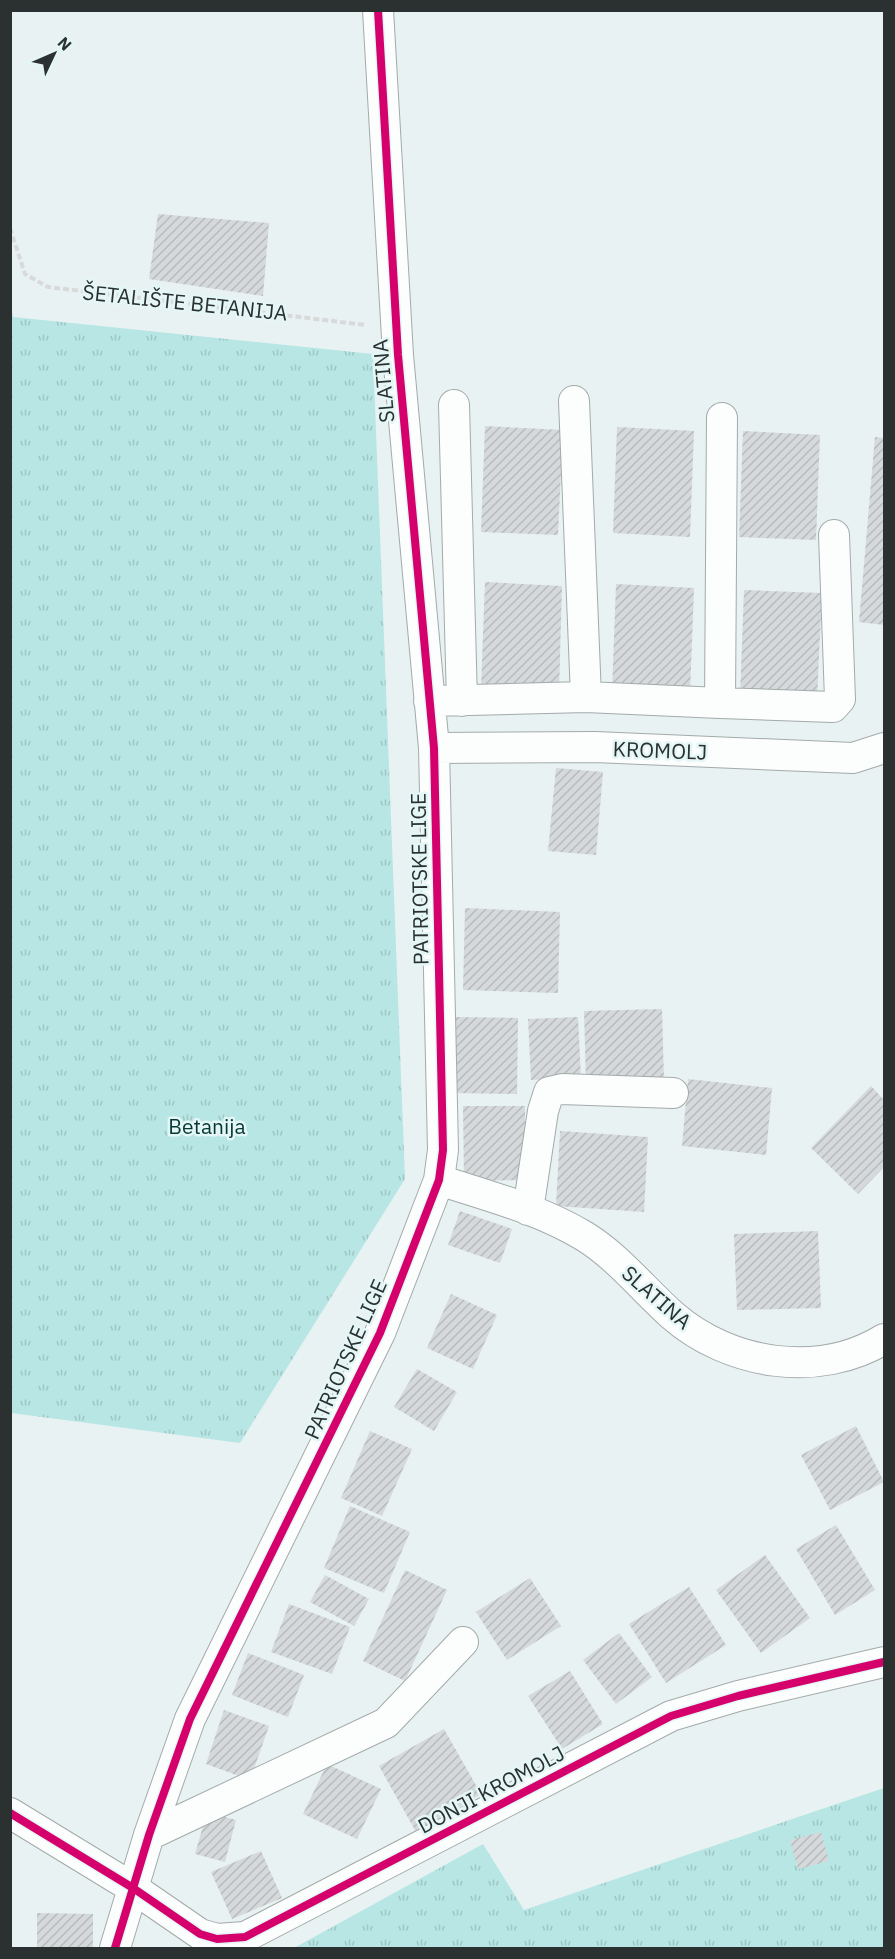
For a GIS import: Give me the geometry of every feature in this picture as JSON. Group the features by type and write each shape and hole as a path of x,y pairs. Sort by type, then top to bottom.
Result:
{"street":[{"name":"SLATINA","path":"378,10 396,331 434,748"},
{"path":"574,401 586,697"},
{"path":"454,405 462,700"},
{"path":"720,704 722,418"},
{"path":"429,701 586,697 833,707 840,699 834,535"},
{"name":"KROMOLJ","path":"434,748 595,747 854,758 885,748"},
{"name":"PATRIOTSKE LIGE","path":"115,1948 149,1835 190,1719 380,1333 439,1180 443,1150 434,748"},
{"path":"528,1210 543,1111 549,1092 562,1089 673,1093"},
{"name":"SLATINA","path":"439,1180 528,1210 585,1236 625,1269 674,1317 706,1337 754,1359 798,1363 833,1361 885,1339"},
{"path":"149,1835 386,1723 463,1642"},
{"name":"DONJI KROMOLJ","path":"10,1813 133,1888 200,1934 217,1939 245,1937 671,1716 738,1696 885,1662"}],"green space":[{"name":"Betanija","path":"10,302 13,317 373,354 405,1179 240,1443 11,1413"},
{"path":"884,1788 884,1948 294,1948 483,1844 524,1910"}],"building":[{"path":"158,214 269,223 263,296 149,279"},
{"path":"485,426 563,430 558,535 481,532"},
{"path":"617,427 694,431 690,537 613,533"},
{"path":"743,431 820,435 816,540 739,537"},
{"path":"875,437 884,438 884,625 859,622"},
{"path":"485,582 562,586 559,692 481,688"},
{"path":"616,584 694,588 690,694 612,691"},
{"path":"744,590 822,593 817,699 740,696"},
{"path":"556,768 603,772 596,855 548,851"},
{"path":"465,908 560,912 558,993 463,990"},
{"path":"662,1009 664,1080 586,1083 584,1011"},
{"path":"456,1017 518,1018 517,1094 455,1093"},
{"path":"578,1017 581,1078 531,1080 528,1019"},
{"path":"688,1079 772,1088 766,1155 682,1146"},
{"path":"871,1086 884,1100 884,1167 858,1194 811,1148"},
{"path":"463,1106 525,1106 525,1180 464,1181"},
{"path":"560,1131 648,1137 644,1212 556,1206"},
{"path":"460,1211 512,1229 500,1263 448,1245"},
{"path":"818,1231 821,1308 737,1310 734,1234"},
{"path":"451,1294 497,1315 473,1369 427,1348"},
{"path":"417,1369 457,1392 434,1431 394,1407"},
{"path":"856,1426 884,1482 830,1510 801,1455"},
{"path":"370,1431 412,1449 382,1516 341,1498"},
{"path":"350,1506 410,1532 384,1593 324,1568"},
{"path":"836,1525 875,1590 835,1615 796,1549"},
{"path":"765,1555 810,1618 761,1653 716,1590"},
{"path":"405,1570 447,1590 405,1681 363,1661"},
{"path":"325,1575 369,1599 354,1626 310,1602"},
{"path":"530,1578 561,1626 507,1660 476,1612"},
{"path":"689,1587 726,1645 666,1683 629,1624"},
{"path":"289,1604 350,1627 332,1674 271,1652"},
{"path":"619,1633 652,1677 616,1704 583,1660"},
{"path":"248,1653 304,1675 288,1717 232,1695"},
{"path":"570,1671 603,1724 562,1749 528,1696"},
{"path":"224,1710 269,1726 250,1780 206,1764"},
{"path":"444,1729 481,1794 416,1832 379,1766"},
{"path":"327,1764 381,1789 357,1839 303,1814"},
{"path":"207,1812 236,1820 225,1862 195,1854"},
{"path":"821,1832 829,1861 798,1869 790,1840"},
{"path":"261,1851 282,1898 232,1919 211,1872"},
{"path":"37,1913 93,1914 93,1948 37,1948"}],"cycle path":[{"path":"115,1948 149,1835 190,1719 380,1333 439,1180 443,1150 434,748 398,355 378,10"},
{"path":"10,1813 133,1888 200,1934 217,1939 245,1937 671,1716 738,1696 884,1662"}]}
